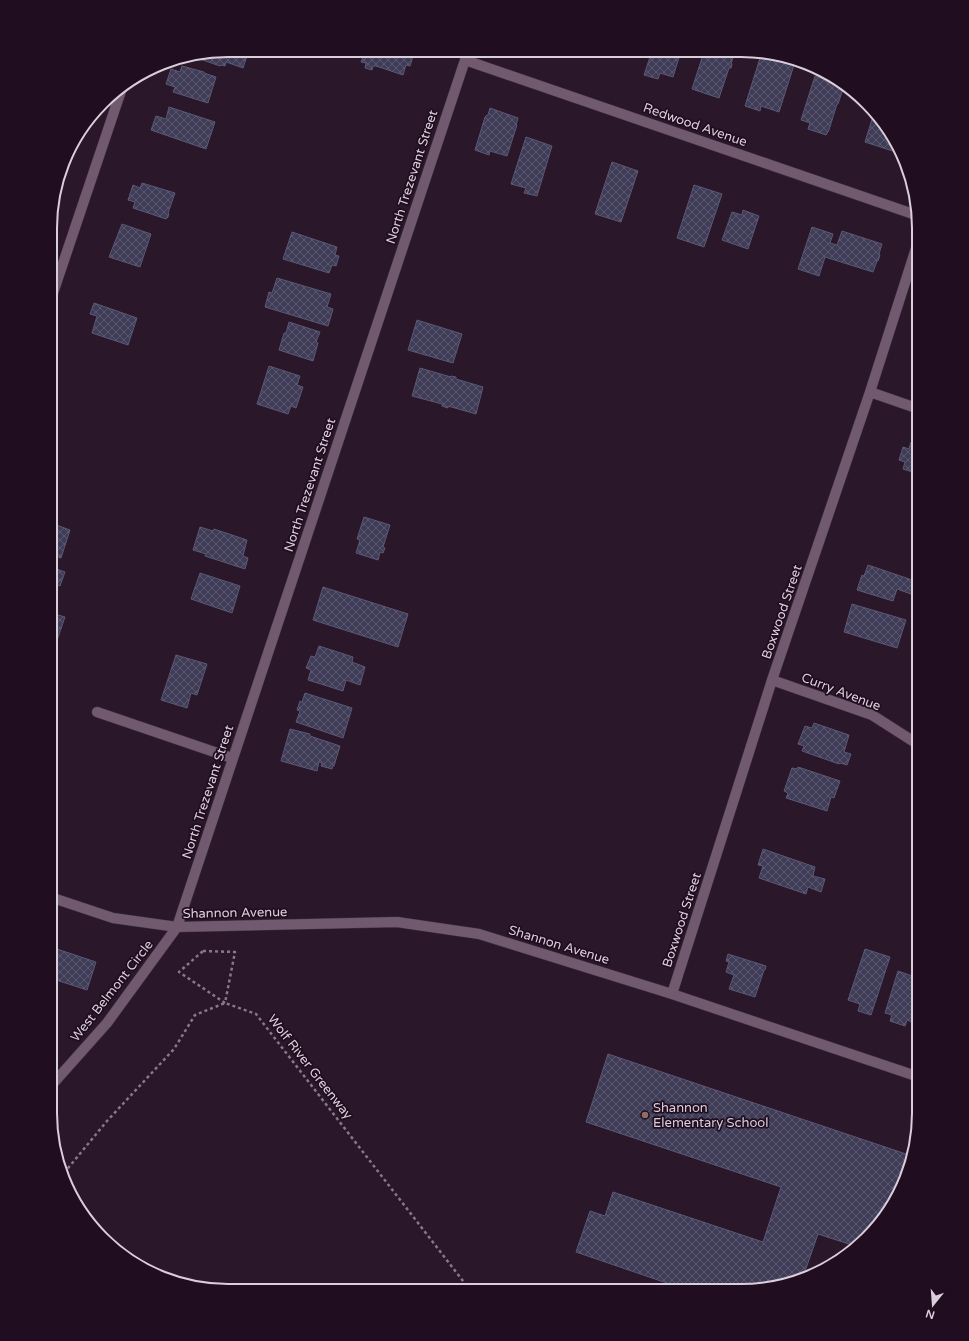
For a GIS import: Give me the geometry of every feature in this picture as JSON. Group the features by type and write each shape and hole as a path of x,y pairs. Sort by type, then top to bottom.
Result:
{"street":[{"name":"North Trezevant Street","path":"176,927 465,57"},
{"name":"Redwood Avenue","path":"472,57 912,213"},
{"path":"57,281 119,96"},
{"name":"Boxwood Street","path":"672,994 772,680 870,392 912,260"},
{"path":"870,392 912,407"},
{"name":"Curry Avenue","path":"772,680 872,715 912,741"},
{"path":"97,712 232,758"},
{"name":"Shannon Avenue","path":"57,899 113,918 176,927 397,922 479,934 672,994 912,1075"},
{"name":"West Belmont Circle","path":"57,1079 107,1022 176,927"}],"path":[{"name":"Wolf River Greenway","path":"225,1003 235,952 203,951 179,972 225,1003 256,1014 465,1284"},
{"path":"67,1170 107,1120 174,1049 195,1015 225,1003"}],"building":[{"path":"217,57 247,57 243,68 226,62 225,66 220,66 200,59"},
{"path":"363,57 413,57 410,66 406,65 403,75 376,66 373,66 372,70 365,68 366,63 361,62"},
{"path":"650,57 679,57 673,77 660,73 658,79 644,75"},
{"path":"733,57 731,68 729,68 719,98 692,89 701,58"},
{"path":"760,58 794,65 779,112 761,106 760,111 745,106"},
{"path":"182,66 216,77 208,103 173,92 175,87 166,84 171,69 180,72"},
{"path":"815,76 825,79 843,90 826,135 808,129 810,123 801,120"},
{"path":"169,107 215,122 206,149 151,130 156,116 166,119"},
{"path":"490,108 518,118 507,156 490,151 489,155 475,150 485,117 488,115"},
{"path":"872,118 894,151 865,142"},
{"path":"526,137 552,146 537,196 524,193 526,188 511,184"},
{"path":"612,162 638,171 621,222 595,214"},
{"path":"142,183 175,193 168,217 166,219 133,208 135,202 128,200 133,185 140,188"},
{"path":"694,185 722,194 704,247 677,238"},
{"path":"743,210 759,216 748,249 722,240 732,212 742,215"},
{"path":"122,224 151,234 140,267 109,257"},
{"path":"812,227 833,234 830,243 837,245 842,231 882,244 880,255 873,272 825,257 819,276 798,269"},
{"path":"292,232 337,247 335,255 339,256 336,266 332,265 329,273 283,259"},
{"path":"277,278 331,294 327,307 333,309 328,326 265,307 269,292 272,293"},
{"path":"94,303 137,318 128,345 92,333 97,316 90,314"},
{"path":"417,320 462,334 453,363 408,350"},
{"path":"289,322 320,332 316,342 318,343 313,361 279,350"},
{"path":"269,366 300,376 297,385 303,387 296,408 291,406 288,414 257,404"},
{"path":"420,368 451,377 456,377 456,379 483,387 476,414 448,406 448,408 442,406 442,404 412,396"},
{"path":"911,442 912,472 903,469 905,462 899,460 903,447 909,449"},
{"path":"364,517 390,525 383,547 385,548 383,553 380,552 378,560 356,553 360,540 357,539"},
{"path":"57,525 70,530 61,558 57,557"},
{"path":"200,527 213,531 214,529 247,540 243,556 248,558 245,569 205,556 206,554 193,550"},
{"path":"868,565 912,580 912,594 897,589 893,601 857,590 862,575 864,576"},
{"path":"57,569 65,572 60,586 57,585"},
{"path":"200,573 240,586 232,613 191,599"},
{"path":"323,587 408,614 398,647 313,620"},
{"path":"852,604 906,620 897,648 844,632"},
{"path":"57,615 65,617 57,640"},
{"path":"319,646 353,657 352,662 365,667 360,685 346,680 343,691 308,680 311,670 306,668 311,656 315,657"},
{"path":"176,655 207,664 197,695 191,693 187,708 161,700"},
{"path":"305,693 352,708 343,738 296,722 300,711 297,710"},
{"path":"814,723 849,735 844,752 851,754 847,765 839,764 802,751 804,746 798,744 805,726 812,728"},
{"path":"290,729 310,734 310,736 340,746 332,769 321,766 322,763 319,762 317,771 281,761"},
{"path":"798,767 840,781 834,798 831,797 827,811 786,798 788,793 784,791 792,768 797,769"},
{"path":"763,849 815,867 813,876 825,879 821,892 808,887 806,894 759,878 763,866 758,865"},
{"path":"57,949 96,962 87,990 57,980"},
{"path":"865,949 890,957 871,1015 858,1011 860,1004 848,1000"},
{"path":"728,954 766,966 755,997 729,989 734,975 726,972 729,962 726,961"},
{"path":"898,971 912,976 912,1022 907,1020 905,1026 890,1021 892,1015 885,1013"},
{"path":"608,1054 907,1154 903,1168 894,1189 870,1226 851,1245 818,1234 805,1271 763,1283 670,1284 576,1252 590,1211 605,1216 613,1192 763,1242 781,1187 586,1122"}],"place":[{"name":"Shannon Elementary School","path":"645,1115"}]}
